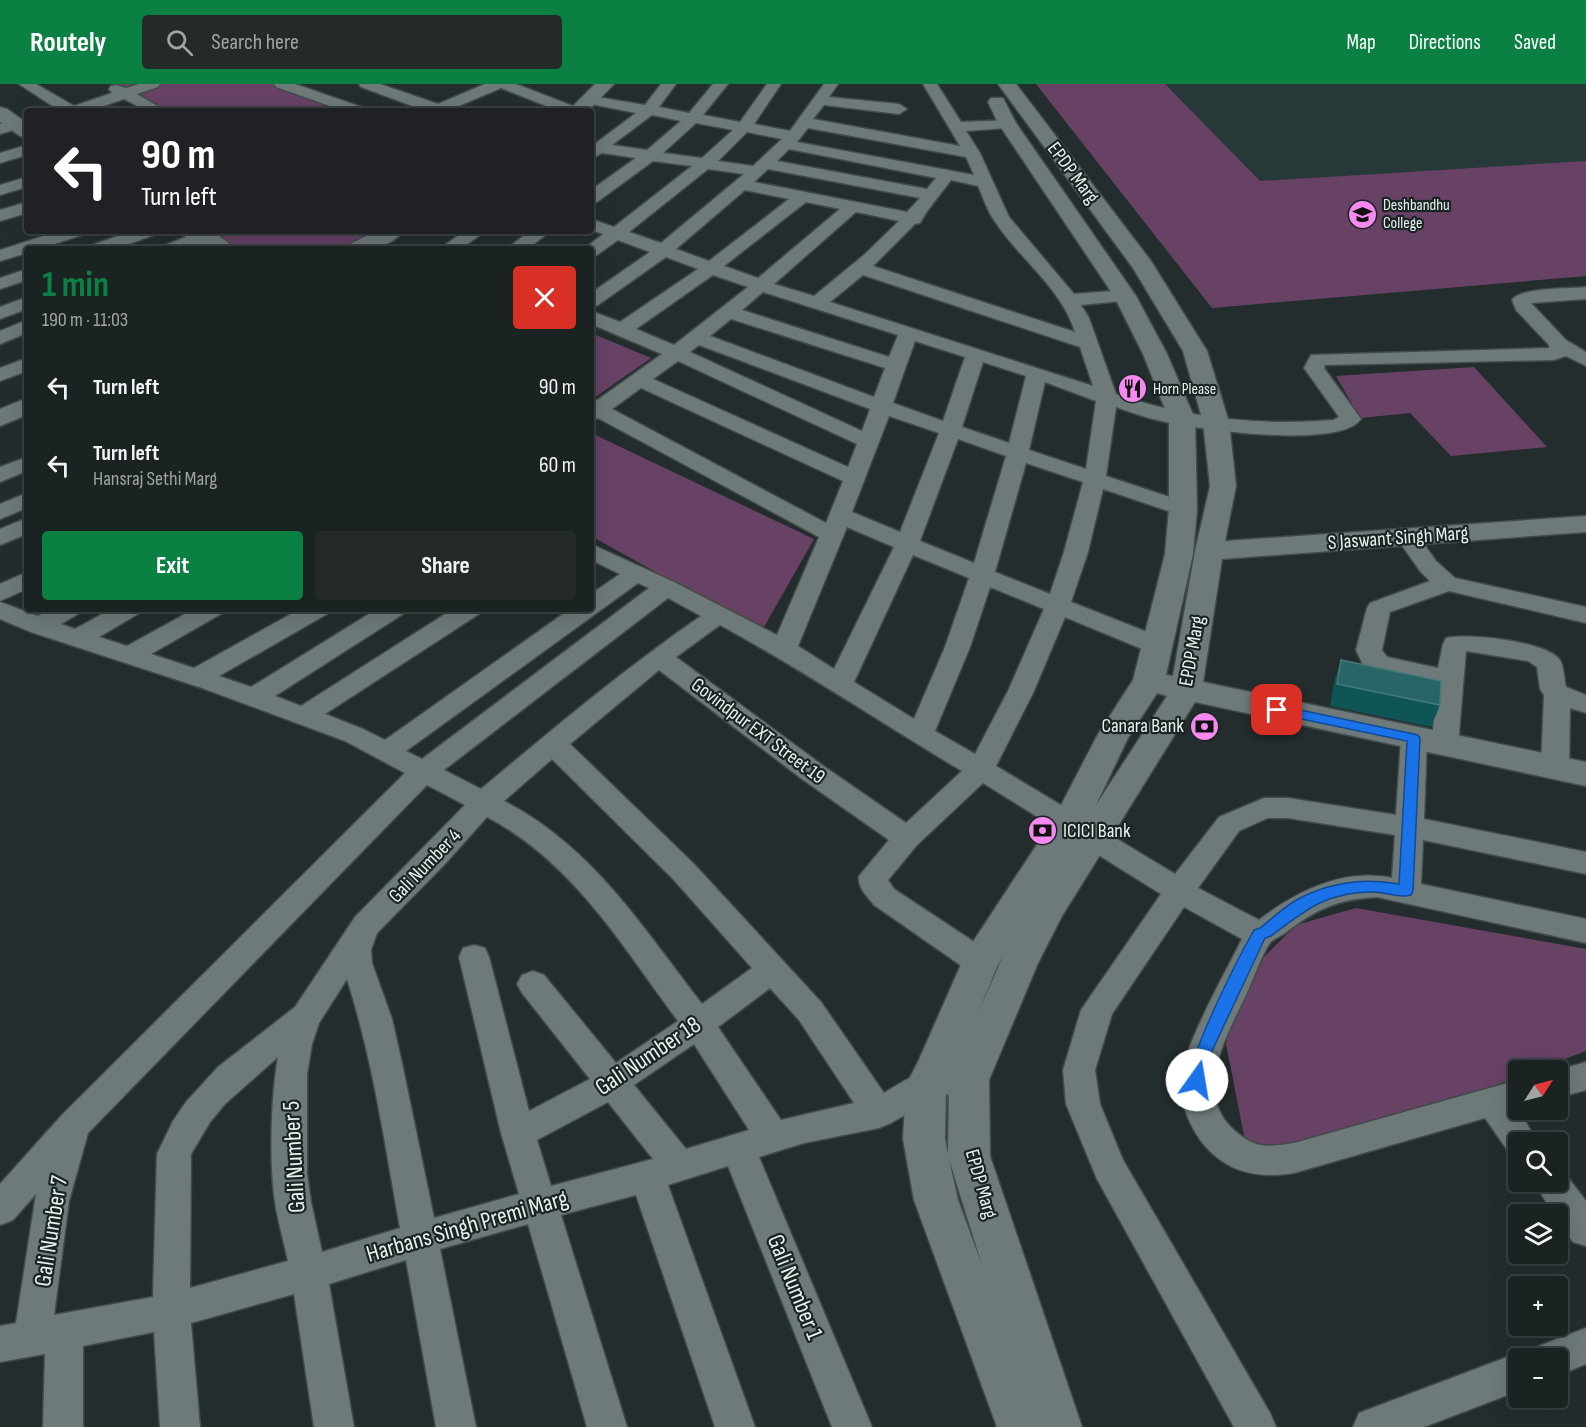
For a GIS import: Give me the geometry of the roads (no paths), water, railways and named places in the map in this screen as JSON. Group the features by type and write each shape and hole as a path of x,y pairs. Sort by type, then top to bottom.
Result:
{"main road":[{"path":"580,107 605,84"},
{"name":"EPDP Marg","path":"989,84 1007,123 1125,296 1155,354 1182,419 1183,509 1179,554 1149,681 1113,736 1082,830 1047,909 1019,963 969,1080 969,1156 1059,1427"},
{"name":"EPDP Marg","path":"1007,84 1143,266 1195,351 1216,422 1223,486 1209,552 1186,691 980,962 935,1070 926,1085 924,1139 936,1200 1021,1427"},
{"path":"364,246 386,234"},
{"path":"0,418 24,407"},
{"name":"S Jaswant Singh Marg","path":"1209,552 1586,524"},
{"path":"1149,681 1186,691 1571,771"}],"street":[{"path":"26,84 68,108"},
{"path":"108,84 152,108"},
{"path":"82,108 153,84"},
{"path":"280,84 350,108"},
{"path":"366,84 431,108"},
{"path":"441,108 500,84 545,100 580,107 649,110 746,128 794,134 985,182"},
{"path":"594,148 649,110 669,84"},
{"path":"594,196 651,156 694,118 721,84"},
{"path":"594,249 706,164 746,128 774,84"},
{"path":"594,299 663,251 761,167 794,134 831,84"},
{"path":"930,84 972,153 1001,218 1069,300 1080,318 1107,398 1095,478 1076,552 1058,605 1021,691 980,770 907,838 874,876 877,890 884,897 980,962"},
{"path":"893,92 905,125"},
{"path":"527,108 545,100"},
{"path":"820,100 905,125 972,153"},
{"path":"957,127 1007,123"},
{"path":"794,134 905,125"},
{"path":"594,149 706,164 761,167 933,195"},
{"path":"0,158 24,151"},
{"path":"818,303 861,268 914,219 947,174"},
{"path":"0,190 24,183"},
{"path":"741,184 914,219"},
{"path":"622,330 711,268 802,197"},
{"path":"594,409 641,381 696,338 762,286 852,207"},
{"path":"0,216 24,208"},
{"path":"594,225 762,286 1036,373 1146,411 1182,419 1287,430 1338,426 1349,421 1351,416 1314,368 1318,359 1545,356 1559,352 1559,344"},
{"path":"0,242 24,233"},
{"path":"30,246 67,234"},
{"path":"106,246 140,234"},
{"path":"453,246 472,234"},
{"path":"520,246 538,234"},
{"path":"186,246 211,241"},
{"path":"0,256 24,248"},
{"path":"861,268 1088,343"},
{"path":"0,284 24,275"},
{"path":"1586,293 1529,297 1521,300 1523,306 1559,344 1586,360"},
{"path":"1069,300 1125,296"},
{"path":"0,313 24,304"},
{"path":"729,312 894,365"},
{"path":"594,318 676,353 868,441"},
{"path":"0,338 24,327"},
{"path":"784,649 836,525 894,365 909,332"},
{"path":"696,338 880,405 1183,509"},
{"path":"840,684 907,544 951,429 976,354"},
{"path":"0,375 24,365"},
{"path":"920,735 953,660 984,576 1019,452 1036,373"},
{"path":"641,381 854,478"},
{"path":"594,410 836,525 907,544 1156,645"},
{"path":"0,475 24,464"},
{"path":"0,512 24,501"},
{"path":"0,538 24,526"},
{"path":"1407,537 1428,566 1447,583 1586,615"},
{"path":"594,552 720,614 784,649 920,735 1082,830 1179,891 1259,934"},
{"path":"594,603 637,573"},
{"path":"0,594 24,581"},
{"path":"1447,583 1379,608 1369,650 1373,661 1380,664 1439,677 1450,674"},
{"path":"0,1209 73,1126 423,771 666,587"},
{"path":"0,610 40,626 255,697 354,735 484,802 539,835 587,879 698,1023 773,1137"},
{"path":"40,626 64,612"},
{"path":"78,638 124,612"},
{"path":"129,655 207,612"},
{"path":"197,677 313,612"},
{"path":"255,697 389,612"},
{"path":"305,715 465,612"},
{"path":"386,752 582,612"},
{"name":"Gali Number 4","path":"358,938 366,925 434,857 484,802 552,743 659,657 720,614"},
{"path":"1445,745 1454,646 1460,643 1535,654 1549,663 1571,771"},
{"name":"Govindpur EXT Street 19","path":"659,657 812,772 907,838"},
{"path":"1557,694 1586,704"},
{"path":"1406,891 1414,738"},
{"path":"552,743 670,857 810,1011 879,1113"},
{"path":"1256,1427 1109,1168 1083,1104 1079,1070 1097,1010 1179,891 1229,824 1264,808 1288,808 1410,827 1586,863"},
{"path":"1518,1132 1505,1098 1294,1158 1269,1162 1238,1155 1213,1133 1199,1102 1197,1080 1203,1053 1259,934 1265,932 1306,901 1356,886 1377,886 1586,931"},
{"path":"358,938 357,963 376,1019 387,1068 456,1427"},
{"name":"Gali Number 5","path":"334,1427 309,1273 293,1202 290,1174 291,1074 296,1044 307,1015 358,938"},
{"path":"474,957 518,1133 607,1427"},
{"name":"Gali Number 18","path":"518,1133 614,1082 772,970"},
{"path":"533,984 614,1082 663,1171 735,1427"},
{"path":"180,1427 171,1311 174,1154 183,1131 214,1091 307,1015"},
{"path":"1568,1081 1586,1076"},
{"path":"926,1085 969,1080"},
{"name":"Harbans Singh Premi Marg","path":"33,1337 171,1311 309,1273 417,1231 539,1205 663,1171 804,1128 879,1113 926,1085"},
{"name":"Gali Number 7","path":"63,1427 33,1337 51,1202 73,1126"},
{"name":"Gali Number 1","path":"738,1148 852,1427"},
{"path":"1558,1192 1586,1230"},
{"path":"1568,1353 1586,1346"},
{"path":"1373,1427 1427,1418 1508,1377"}],"place":[{"name":"Deshbandhu College","path":"1362,214"},
{"name":"Horn Please","path":"1132,389"},
{"name":"Canara Bank","path":"1205,726"},
{"name":"ICICI Bank","path":"1042,831"}]}
